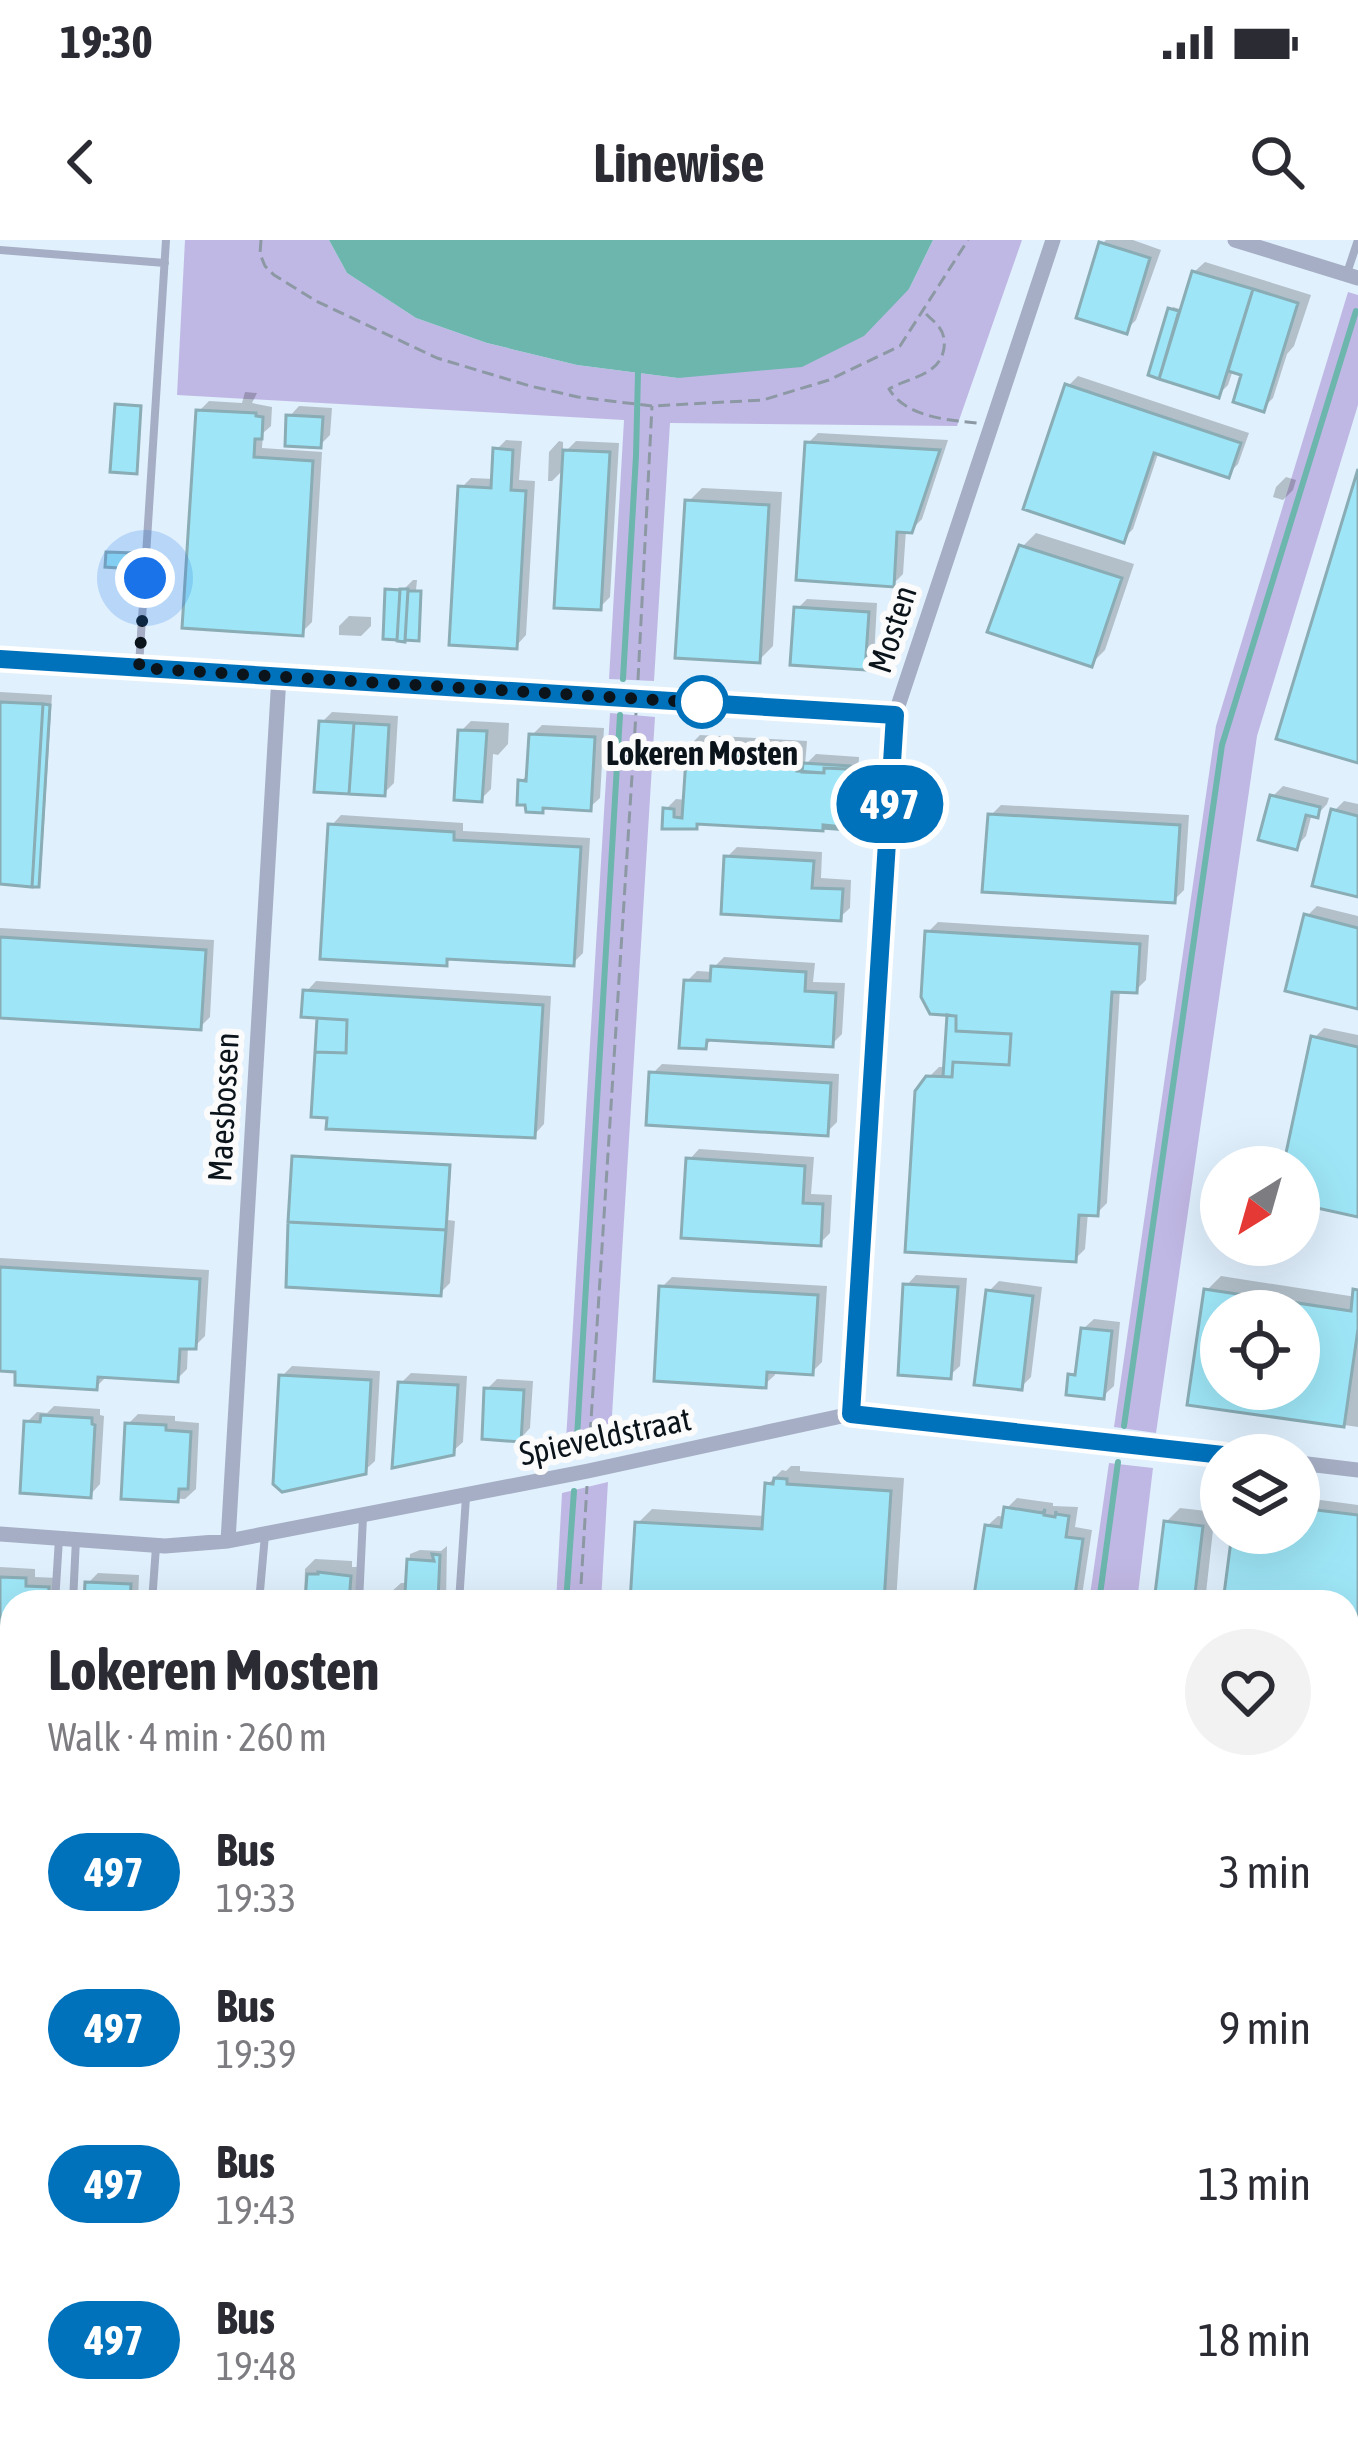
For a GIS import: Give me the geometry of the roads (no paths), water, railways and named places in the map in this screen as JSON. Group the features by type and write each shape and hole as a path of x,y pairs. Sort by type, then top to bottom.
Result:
{"street":[{"name":"Mosten","path":"851,1414 895,715 1053,240"},
{"path":"1235,240 1353,276"},
{"path":"0,659 895,715"},
{"name":"Maesbossen","path":"228,1541 279,676"},
{"name":"Spieveldstraat","path":"0,1534 156,1545 228,1541 851,1414 1200,1453"},
{"path":"1320,1465 1358,1470"}],"lane":[{"path":"26,240 26,252"},
{"path":"139,668 166,240"},
{"path":"1353,276 1358,240"},
{"path":"0,250 165,263"},
{"path":"460,1590 466,1495"},
{"path":"360,1590 364,1515"},
{"path":"260,1590 265,1535"},
{"path":"57,1590 68,1538"},
{"path":"68,1538 72,1590"},
{"path":"153,1590 156,1545"}],"waterway":[{"path":"1124,1426 1222,745 1356,311"},
{"path":"623,679 638,373"},
{"path":"576,1454 620,715"},
{"path":"1101,1590 1118,1462"},
{"path":"567,1590 574,1491"}],"place":[{"name":"Lokeren Mosten","path":"702,702"}]}
